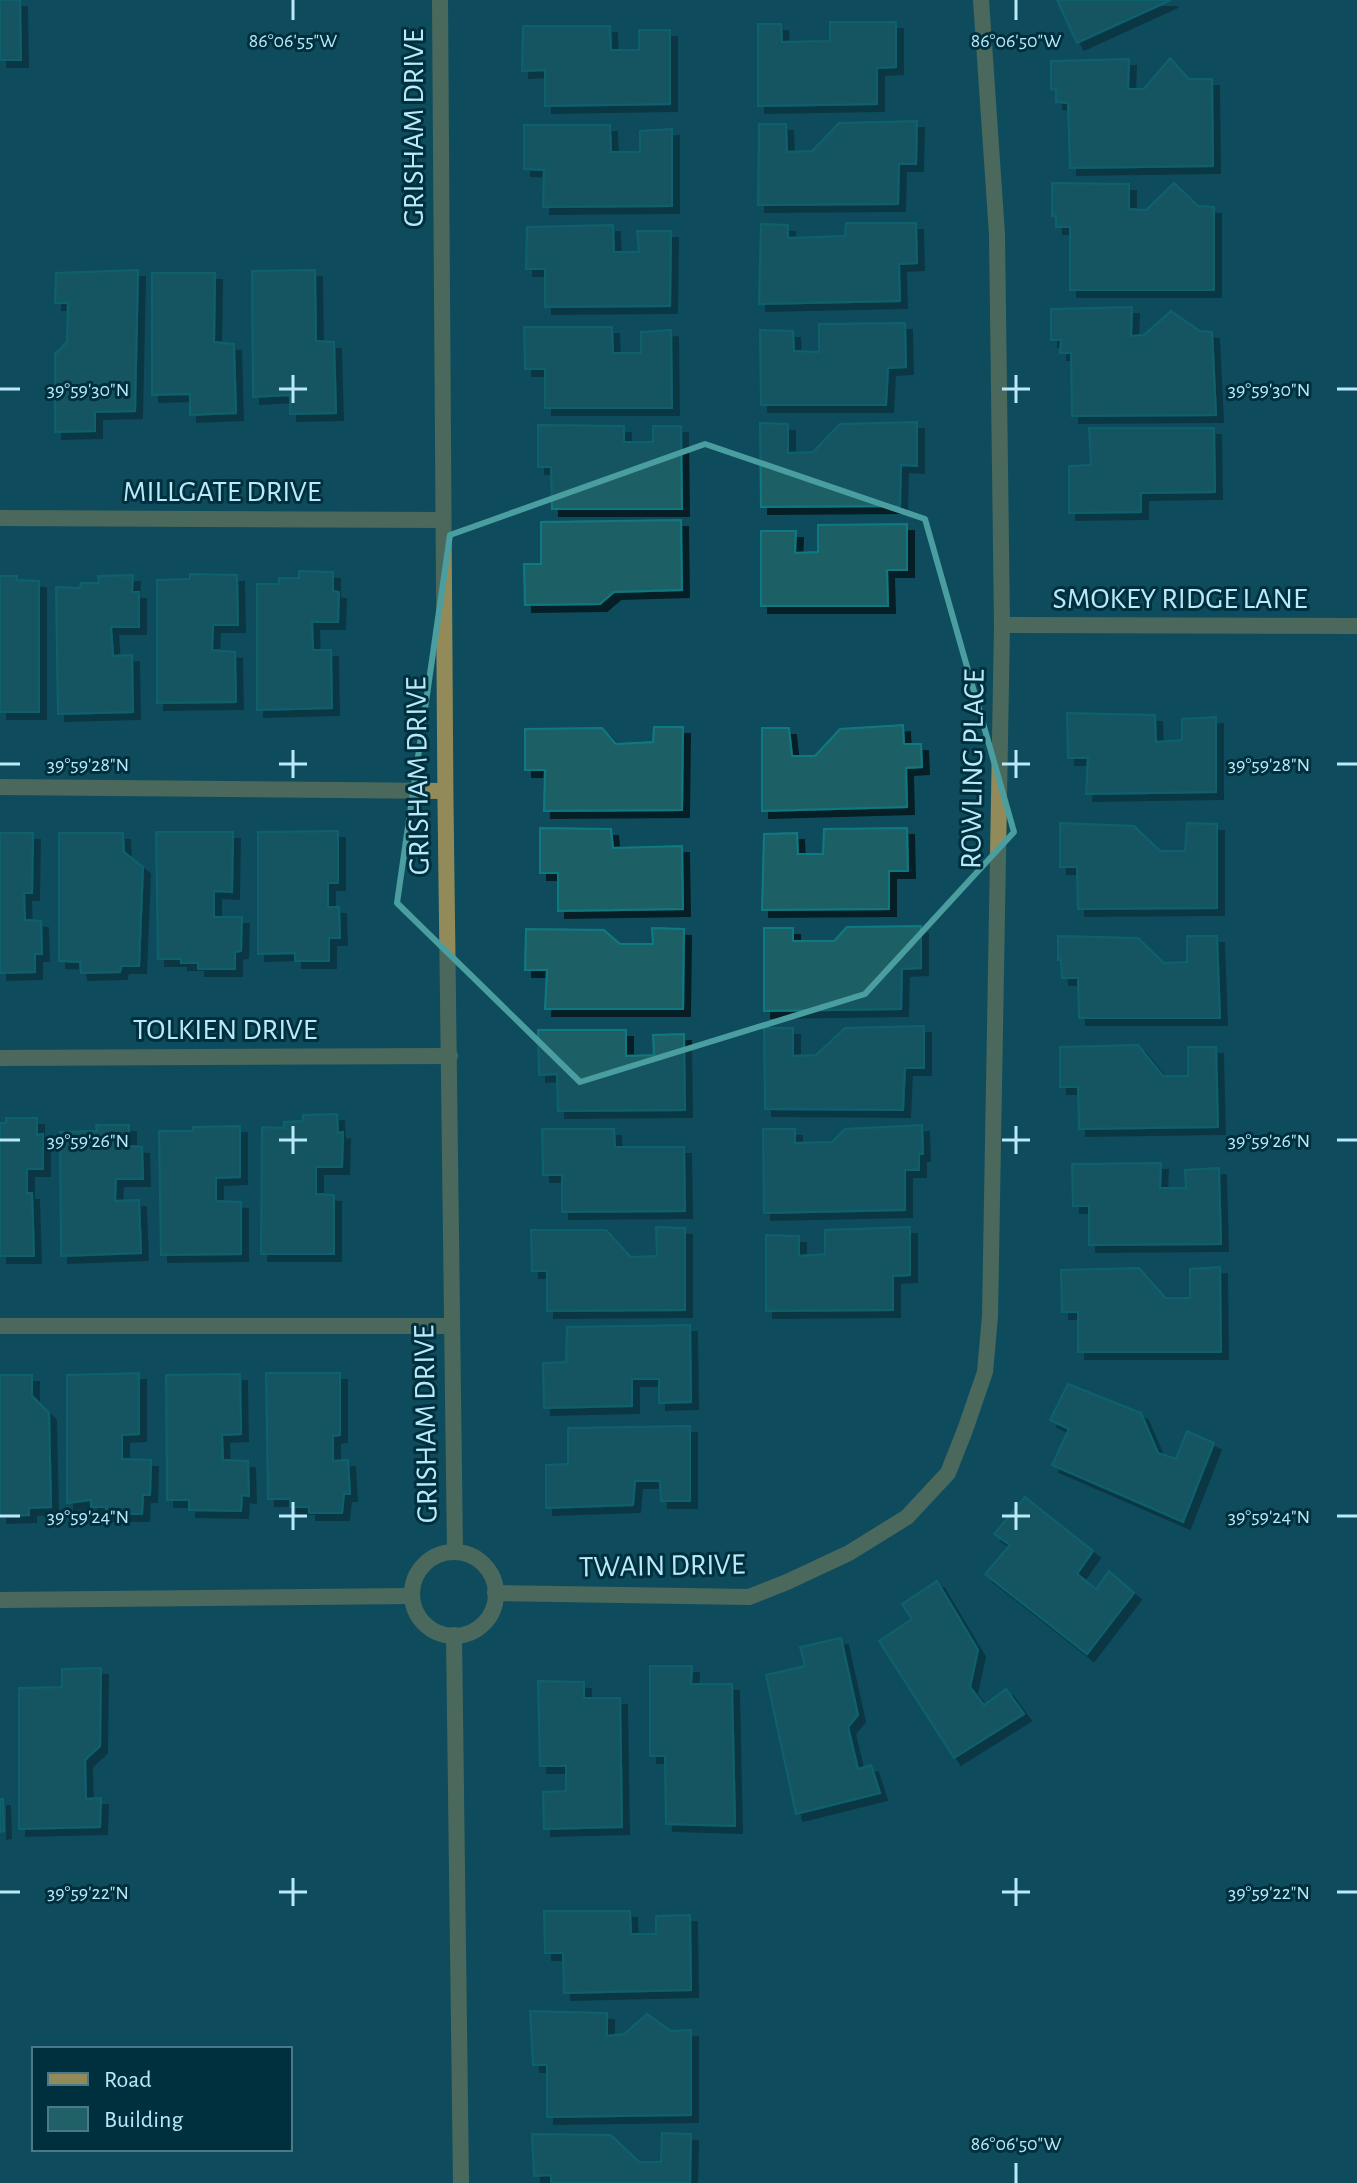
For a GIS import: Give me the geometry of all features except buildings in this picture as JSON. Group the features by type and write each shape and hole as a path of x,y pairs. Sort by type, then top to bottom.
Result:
{"street":[{"name":"GRISHAM DRIVE","path":"440,0 444,791 455,1552"},
{"name":"ROWLING PLACE","path":"907,1517 948,1473 985,1372 990,1316 1002,625 997,234 981,0"},
{"name":"MILLGATE DRIVE","path":"0,518 443,520"},
{"name":"SMOKEY RIDGE LANE","path":"1002,625 1357,626"},
{"path":"0,787 444,791"},
{"name":"TOLKIEN DRIVE","path":"0,1058 450,1056"},
{"path":"0,1326 451,1326"},
{"name":"TWAIN DRIVE","path":"495,1593 749,1597 849,1553 907,1517"},
{"path":"455,1552 481,1562 490,1572 495,1593 492,1612 484,1623 473,1631 454,1635 433,1630 423,1622 415,1610 412,1596 413,1583 419,1570 441,1553 455,1552"},
{"path":"0,1600 412,1596"},
{"path":"454,1635 461,2183"}],"highlighted area":[{"path":"705,444 925,519 1014,832 865,994 580,1082 397,903 450,535"}]}
